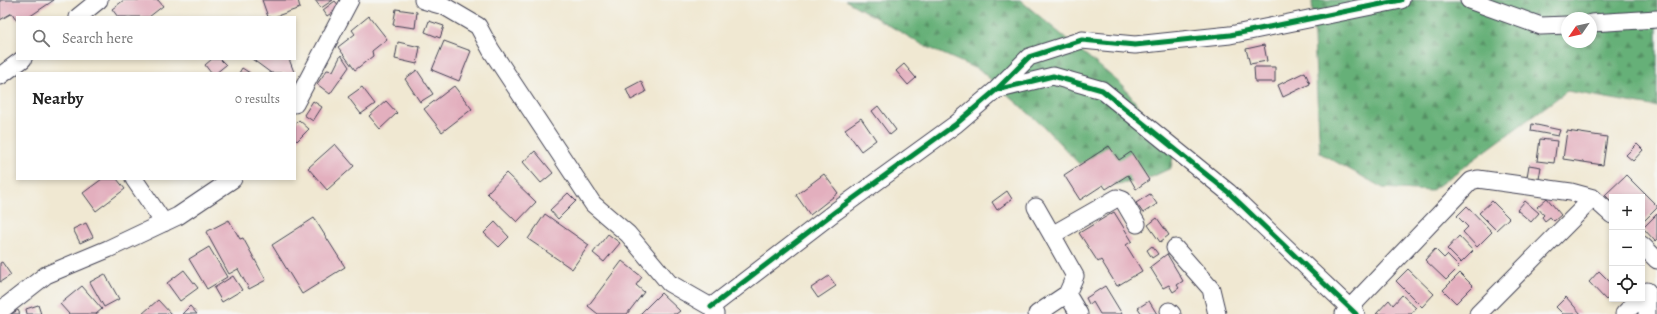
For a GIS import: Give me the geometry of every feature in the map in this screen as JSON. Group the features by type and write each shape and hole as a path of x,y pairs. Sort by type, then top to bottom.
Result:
{"street":[{"path":"79,16 99,0"},
{"path":"296,102 350,0"},
{"path":"423,0 444,6 478,26 491,50 593,204 628,234 669,283 713,311 836,211 956,124 996,90 1029,57 1082,40 1135,45 1230,35 1401,0"},
{"path":"1469,0 1541,26 1561,24"},
{"path":"1597,23 1657,19"},
{"path":"0,76 22,60"},
{"path":"996,90 1052,76 1102,90 1228,192 1350,312 1472,181 1478,179 1571,192 1593,198 1609,212"},
{"path":"135,180 164,223"},
{"path":"0,310 46,275 108,249 178,216 232,180"},
{"path":"1052,235 1117,198 1123,200 1137,224"},
{"path":"1478,314 1593,198"},
{"path":"1036,207 1075,276 1068,294 1037,314"},
{"path":"1175,248 1211,289 1218,314"},
{"path":"1645,248 1657,260"},
{"path":"1624,314 1646,291"},
{"path":"1646,291 1648,314"},
{"path":"1068,294 1079,314"},
{"path":"0,295 20,295"}],"green space":[{"path":"845,0 1020,0 1122,85 1174,152 1171,168 1143,181 1100,186 1044,127 981,71 923,45"},
{"path":"1312,0 1657,0 1657,107 1567,91 1431,191 1383,188 1320,153"}],"building":[{"path":"0,0 54,0 30,16 16,16 16,19 12,13 0,20"},
{"path":"124,0 158,0 163,6 150,16 117,16 112,9"},
{"path":"262,0 298,0 300,8 277,16 268,16"},
{"path":"315,0 333,0 321,8"},
{"path":"335,1 340,7 327,16 323,10"},
{"path":"396,9 417,12 415,28 393,25"},
{"path":"369,16 387,39 372,51 373,56 355,70 338,47 355,34 352,30"},
{"path":"429,21 444,26 440,38 425,32"},
{"path":"444,41 471,51 459,81 432,70"},
{"path":"398,42 420,47 417,64 395,59"},
{"path":"1264,45 1267,61 1250,64 1246,49"},
{"path":"341,55 349,67 330,94 317,84 327,70 333,71"},
{"path":"211,60 221,60 226,65 217,72 210,72 205,65"},
{"path":"253,60 289,60 294,72 270,72"},
{"path":"904,64 916,78 908,85 896,71"},
{"path":"1254,67 1275,67 1275,82 1255,82"},
{"path":"242,68 248,72 240,72"},
{"path":"417,70 433,94 420,102 405,79"},
{"path":"1305,72 1310,84 1283,97 1278,85"},
{"path":"641,81 646,92 631,100 626,89"},
{"path":"454,86 472,109 442,132 424,109"},
{"path":"362,87 375,104 361,114 348,97"},
{"path":"313,101 322,107 313,121 304,115"},
{"path":"386,101 397,113 380,129 369,116"},
{"path":"878,106 896,130 890,135 872,111"},
{"path":"861,118 876,140 861,151 845,129"},
{"path":"299,120 309,129 297,141 296,140 296,123"},
{"path":"1532,124 1560,130 1558,136 1531,131"},
{"path":"1567,131 1607,137 1603,165 1563,159"},
{"path":"1540,139 1557,141 1554,163 1537,161"},
{"path":"335,144 354,166 327,190 308,168"},
{"path":"1637,144 1643,150 1633,161 1626,155"},
{"path":"1109,146 1119,160 1131,152 1149,180 1136,189 1128,175 1106,189 1103,185 1080,200 1064,175"},
{"path":"535,151 553,173 541,183 523,162"},
{"path":"1529,165 1541,167 1539,179 1527,177"},
{"path":"506,173 536,202 517,222 487,193"},
{"path":"824,174 838,193 810,215 796,195"},
{"path":"1626,175 1645,194 1609,194 1609,199 1605,195"},
{"path":"101,180 118,180 125,189 96,211 83,193"},
{"path":"1007,191 1012,199 997,210 992,202"},
{"path":"568,193 576,201 558,219 550,210"},
{"path":"1150,194 1157,204 1143,213 1136,203"},
{"path":"1645,194 1657,206 1657,208 1645,220"},
{"path":"1547,198 1561,215 1554,221 1550,217 1545,221 1542,217 1544,215 1537,207"},
{"path":"1492,201 1509,218 1496,230 1479,213"},
{"path":"1525,201 1539,213 1531,222 1517,210"},
{"path":"1467,206 1492,232 1477,247 1463,232 1468,227 1457,216"},
{"path":"1114,212 1132,241 1126,245 1142,271 1117,286 1101,260 1098,262 1079,233"},
{"path":"545,214 589,245 572,269 528,239"},
{"path":"1657,214 1657,239 1655,241 1645,230 1645,226"},
{"path":"314,218 345,267 302,294 272,245"},
{"path":"1157,218 1169,235 1160,242 1148,225"},
{"path":"229,220 240,239 243,238 266,280 249,289 238,269 229,274 206,232"},
{"path":"495,222 509,237 499,247 484,233"},
{"path":"86,223 93,237 80,243 73,229"},
{"path":"608,234 620,243 604,262 593,253"},
{"path":"1459,236 1473,251 1461,263 1447,249"},
{"path":"1152,246 1158,254 1152,258 1147,250"},
{"path":"209,247 227,277 207,289 189,259"},
{"path":"1435,249 1444,258 1447,255 1459,267 1446,280 1425,260"},
{"path":"1167,254 1183,281 1177,285 1179,288 1173,292 1169,285 1163,288 1150,267"},
{"path":"622,261 642,277 636,285 644,292 627,314 598,314 588,306"},
{"path":"2,262 11,275 0,282 0,263"},
{"path":"1408,269 1434,294 1422,307 1396,281"},
{"path":"184,270 198,288 180,301 167,283"},
{"path":"1599,271 1609,281 1609,297 1606,300 1589,282"},
{"path":"1460,273 1473,286 1456,303 1443,290"},
{"path":"105,274 119,299 104,307 90,282"},
{"path":"233,276 242,290 222,302 214,288"},
{"path":"829,276 836,286 818,298 811,288"},
{"path":"82,286 102,309 96,314 69,314 60,304"},
{"path":"1105,286 1122,314 1100,314 1093,302 1089,304 1086,298"},
{"path":"661,293 680,311 676,314 640,314"},
{"path":"1402,295 1416,308 1411,314 1376,314 1389,300 1393,305"},
{"path":"1566,297 1581,314 1563,314 1556,307"},
{"path":"158,300 171,314 142,314"},
{"path":"1149,301 1157,314 1142,314 1138,308"},
{"path":"38,305 41,314 27,314 26,309"},
{"path":"190,306 197,314 182,314"},
{"path":"18,310 20,314 11,314"}],"cycle path":[{"path":"711,307 836,211 956,124 996,90 1029,57 1082,40 1135,45 1230,35 1401,0"},
{"path":"996,90 1053,76 1102,90 1228,192 1356,314"}]}
